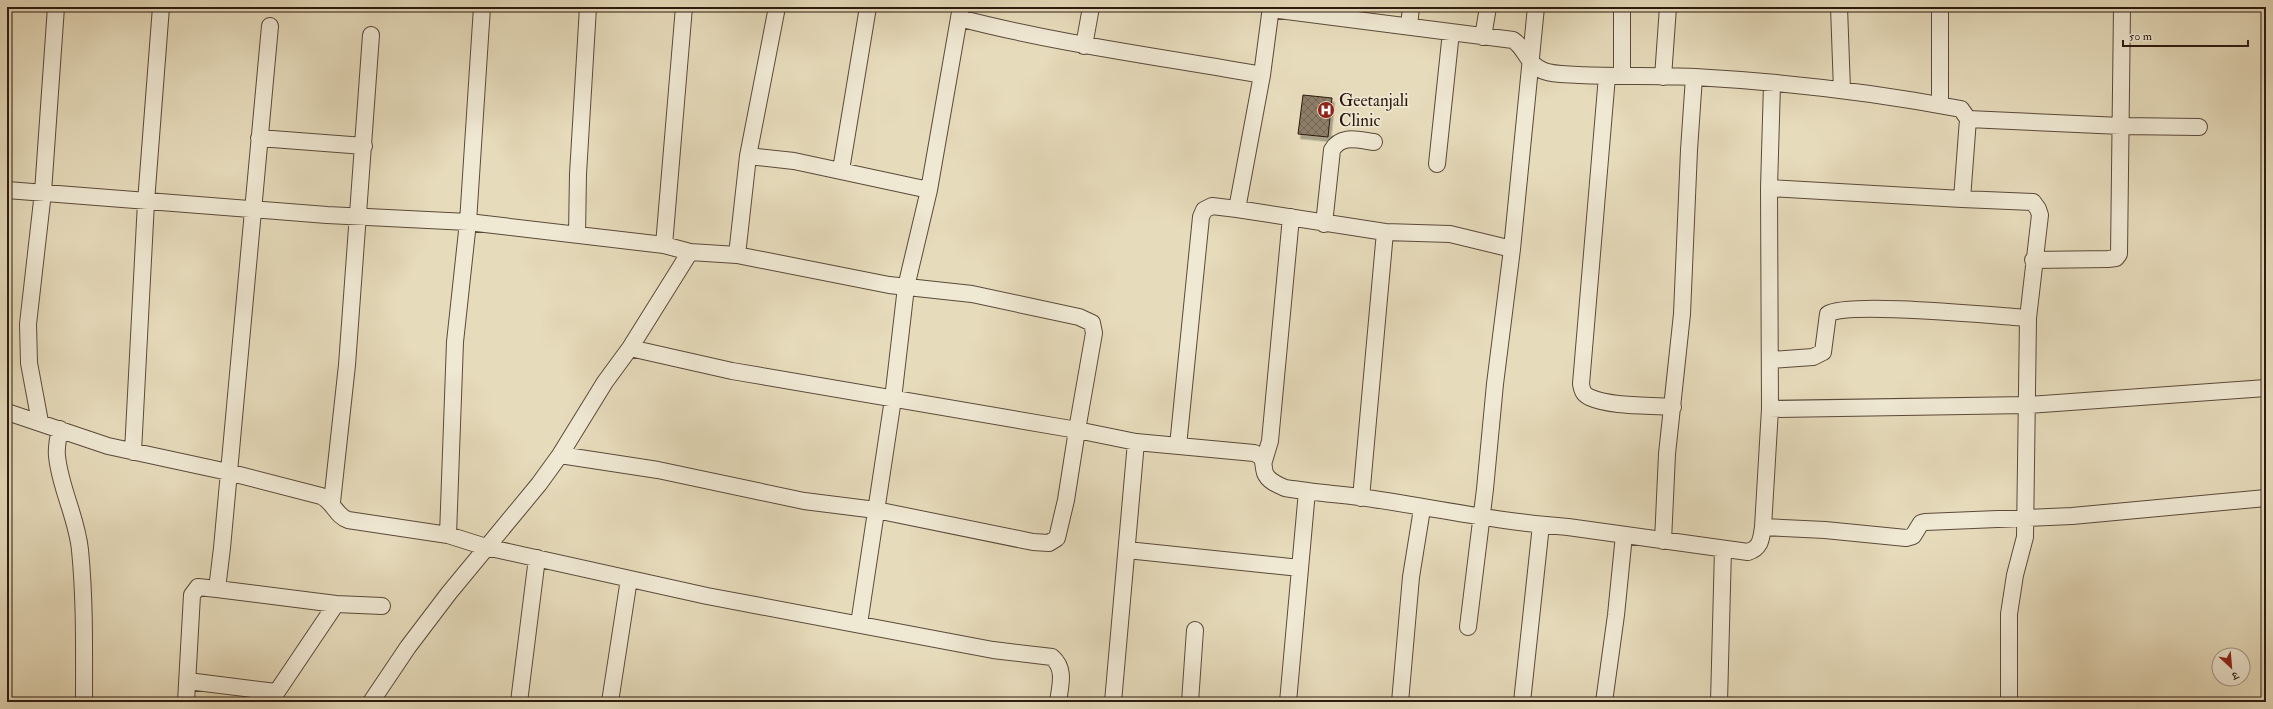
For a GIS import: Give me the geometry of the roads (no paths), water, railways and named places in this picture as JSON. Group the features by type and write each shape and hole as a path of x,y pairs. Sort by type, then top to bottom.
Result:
{"street":[{"path":"40,422 27,352 28,324 43,192 56,7"},
{"path":"133,452 146,202 160,7"},
{"path":"448,536 455,342 468,222 482,7"},
{"path":"577,235 578,174 588,7"},
{"path":"664,245 684,7"},
{"path":"737,255 748,156 777,7"},
{"path":"841,170 868,7"},
{"path":"1084,46 1091,7"},
{"path":"1409,26 1411,7"},
{"path":"1483,37 1488,7"},
{"path":"1468,627 1482,517 1495,384 1504,322 1536,7"},
{"path":"1622,7 1581,384 1582,391 1588,397 1617,403 1673,407"},
{"path":"1663,76 1668,7"},
{"path":"1839,7 1842,90"},
{"path":"1940,7 1940,105"},
{"path":"2033,260 2108,259 2116,258 2119,254 2122,7"},
{"path":"1237,209 1262,75 1271,8 1512,40 1518,44 1530,63 1546,72 1614,76 1694,77 1842,90 1961,109 1968,119 1962,199"},
{"path":"859,624 893,399 906,287 929,190 960,13 1084,46 1262,75"},
{"path":"217,589 270,26"},
{"path":"1437,164 1451,32"},
{"path":"332,502 348,365 371,35"},
{"path":"1663,540 1667,454 1682,314 1689,150 1694,77"},
{"path":"1291,218 1270,441 1264,461 1265,473 1277,485 1285,488 1362,498 1422,509 1748,552 1757,549 1763,527 1770,409 1769,188 1772,84"},
{"path":"1968,119 2121,126 2199,126"},
{"path":"259,138 364,146"},
{"path":"1324,224 1332,150 1336,144 1342,140 1351,139 1374,142"},
{"path":"748,156 794,161 929,190"},
{"path":"1769,188 2033,202 2038,209 2040,215 2033,260 2028,318 2028,405 2024,545 2015,575 2009,614 2009,702"},
{"path":"7,190 146,202 359,217 468,222 664,245 690,252 737,255 906,287 972,294 1079,317 1092,323 1094,333 1060,528 1053,542 1033,542 876,510 804,500 658,470 560,455"},
{"path":"1178,446 1201,217 1204,210 1212,206 1385,232 1450,234 1512,249"},
{"path":"1362,498 1385,232"},
{"path":"372,702 408,648 486,546 539,484 560,455 605,382 630,348 690,252"},
{"path":"1770,360 1813,357 1823,352 1825,320 1828,314 1833,311 1900,310 2028,318"},
{"path":"630,348 732,371 1077,430 1136,442 1254,453 1260,456 1264,461"},
{"path":"1770,409 2028,405 2266,388"},
{"path":"7,412 133,452 228,472 321,496 332,502 343,519 448,536 629,579 859,624 993,650 1052,657 1059,665 1062,676 1058,702"},
{"path":"60,429 57,448 58,464 77,528 80,551 84,618 84,702"},
{"path":"1113,702 1136,442"},
{"path":"1288,702 1307,491"},
{"path":"1763,527 1826,530 1906,538 1913,536 1921,523 1925,522 2072,516 2266,498"},
{"path":"1400,702 1411,576 1422,509"},
{"path":"1522,702 1541,525"},
{"path":"1604,702 1624,535"},
{"path":"1719,702 1723,549"},
{"path":"1127,550 1300,568"},
{"path":"519,702 537,558"},
{"path":"610,702 629,579"},
{"path":"186,702 192,595 198,587 336,604 382,606"},
{"path":"188,681 273,697 336,604"},
{"path":"1190,702 1195,630"}],"place":[{"name":"Geetanjali Clinic","path":"1326,110"}]}
